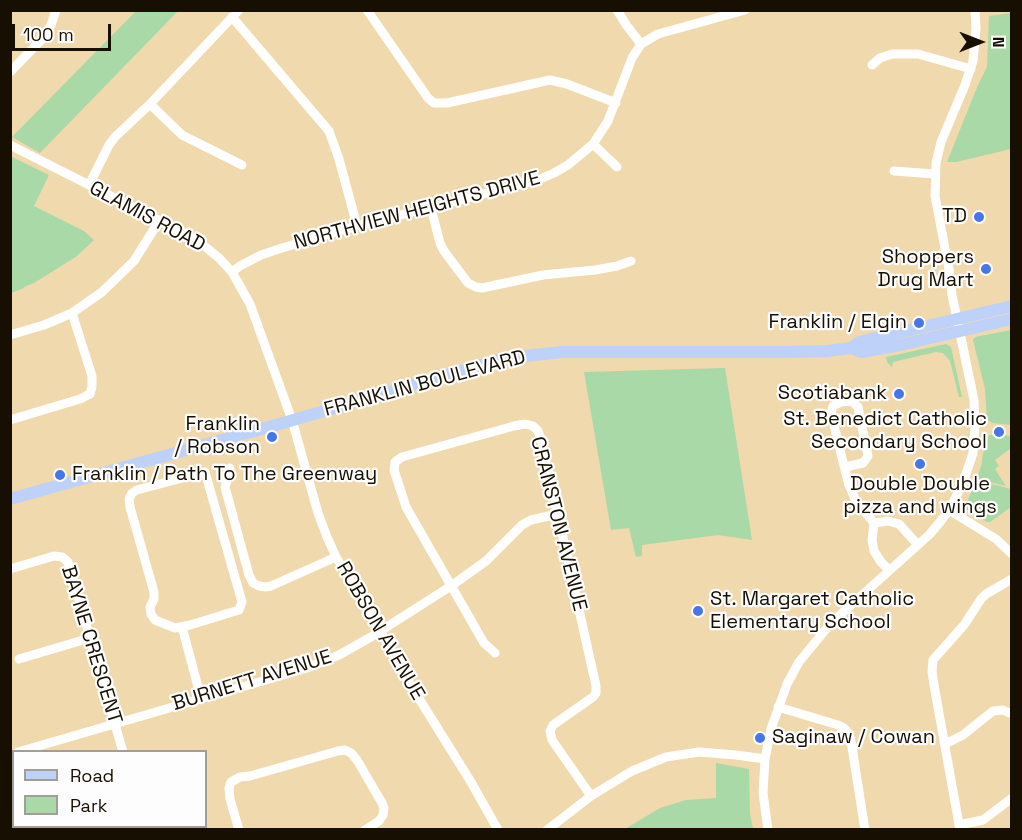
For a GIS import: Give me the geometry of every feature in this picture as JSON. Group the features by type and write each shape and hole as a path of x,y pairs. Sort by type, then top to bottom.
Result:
{"main road":[{"name":"FRANKLIN BOULEVARD","path":"958,325 1011,306"},
{"name":"FRANKLIN BOULEVARD","path":"10,499 505,358 563,352 827,351 851,348 859,342 958,325 1011,319"}],"street":[{"path":"10,72 42,39 51,25 56,10"},
{"path":"367,10 428,98 434,103 447,103 550,80 567,84 616,103"},
{"path":"617,10 641,44 658,34 745,10"},
{"path":"768,830 763,793 765,759 771,729 787,684 815,640 840,614 929,535 950,510 967,475 975,443 974,400 935,196 935,174 941,142 971,69 975,44 975,10"},
{"path":"89,185 115,137 150,104 235,14 328,131 339,159 357,226"},
{"name":"NORTHVIEW HEIGHTS DRIVE","path":"232,272 261,255 282,248 357,226 538,180 568,165 593,144 608,121 632,58 641,44"},
{"path":"872,65 880,58 892,54 918,54 971,69"},
{"path":"150,104 182,135 242,165"},
{"path":"593,144 617,167"},
{"name":"GLAMIS ROAD","path":"10,145 204,245 219,258 232,272 250,304 292,420"},
{"path":"894,171 935,174"},
{"path":"431,208 444,251 468,283 476,287 482,288 543,275 595,270 631,261"},
{"path":"10,336 72,313 102,292 134,261 159,221"},
{"path":"10,420 90,394 92,376 72,313"},
{"path":"845,467 862,463 868,456 858,407 852,400 833,406 831,413 845,467 856,501 874,523 872,540 874,551 889,570"},
{"name":"ROBSON AVENUE","path":"292,420 318,513 336,557 498,830"},
{"name":"CRANSTON AVENUE","path":"451,586 406,507 394,470 395,462 402,457 514,426 525,424 533,426 538,431 541,440 596,686 596,693 593,697 558,720 550,731 552,740 591,796"},
{"path":"230,468 225,487 249,575 253,582 259,586 271,586 336,557"},
{"path":"205,472 242,602 239,610 182,627 175,628 155,620 151,615 150,607 154,599 154,592 129,499 137,490 205,472"},
{"path":"950,510 996,539 1011,554"},
{"name":"BURNETT AVENUE","path":"24,750 308,668 339,655 451,586 486,561 522,525 531,520 557,514"},
{"path":"874,523 888,521 899,525 918,545"},
{"name":"BAYNE CRESCENT","path":"10,569 54,556 62,557 68,562 122,750"},
{"path":"1011,579 981,599 964,625 933,660 932,672 960,827 983,820 1011,798"},
{"path":"451,586 484,643 495,653"},
{"path":"182,627 201,698"},
{"path":"19,659 90,638"},
{"path":"778,707 838,725 849,734 865,830"},
{"path":"945,744 963,735 993,711 1004,710 1011,714"},
{"path":"239,830 230,799 231,782 240,777 345,750 357,760 384,808 379,821 365,830"},
{"path":"548,830 591,796 632,771 666,757 699,752 765,759"}],"green space":[{"path":"136,11 178,11 40,153 12,137"},
{"path":"1011,13 1011,149 947,162 987,67 989,16"},
{"path":"10,156 49,175 34,206 84,231 94,240 77,256 34,283 11,293"},
{"path":"1012,330 1011,425 987,420 985,389 973,340 975,337"},
{"path":"946,344 951,347 962,397 959,397 950,361 943,353 936,352 893,362 892,367 887,362 886,357"},
{"path":"725,368 752,540 718,535 642,545 642,556 636,557 629,528 611,530 584,372"},
{"path":"1004,434 1011,437 1011,448 995,460 999,466 995,469 1006,486 977,479 986,437"},
{"path":"977,480 1011,489 1011,507 990,522 964,508"},
{"path":"716,763 749,769 750,814 753,829 625,829 660,808 686,800 716,798"}],"place":[{"name":"TD","path":"979,217"},
{"name":"Shoppers Drug Mart","path":"986,269"},
{"name":"Franklin / Elgin","path":"919,323"},
{"name":"Scotiabank","path":"899,394"},
{"name":"St. Benedict Catholic Secondary School","path":"999,432"},
{"name":"Franklin / Robson","path":"272,437"},
{"name":"Double Double pizza and wings","path":"920,464"},
{"name":"Franklin / Path To The Greenway","path":"60,475"},
{"name":"St. Margaret Catholic Elementary School","path":"698,611"},
{"name":"Saginaw / Cowan","path":"760,738"}]}
